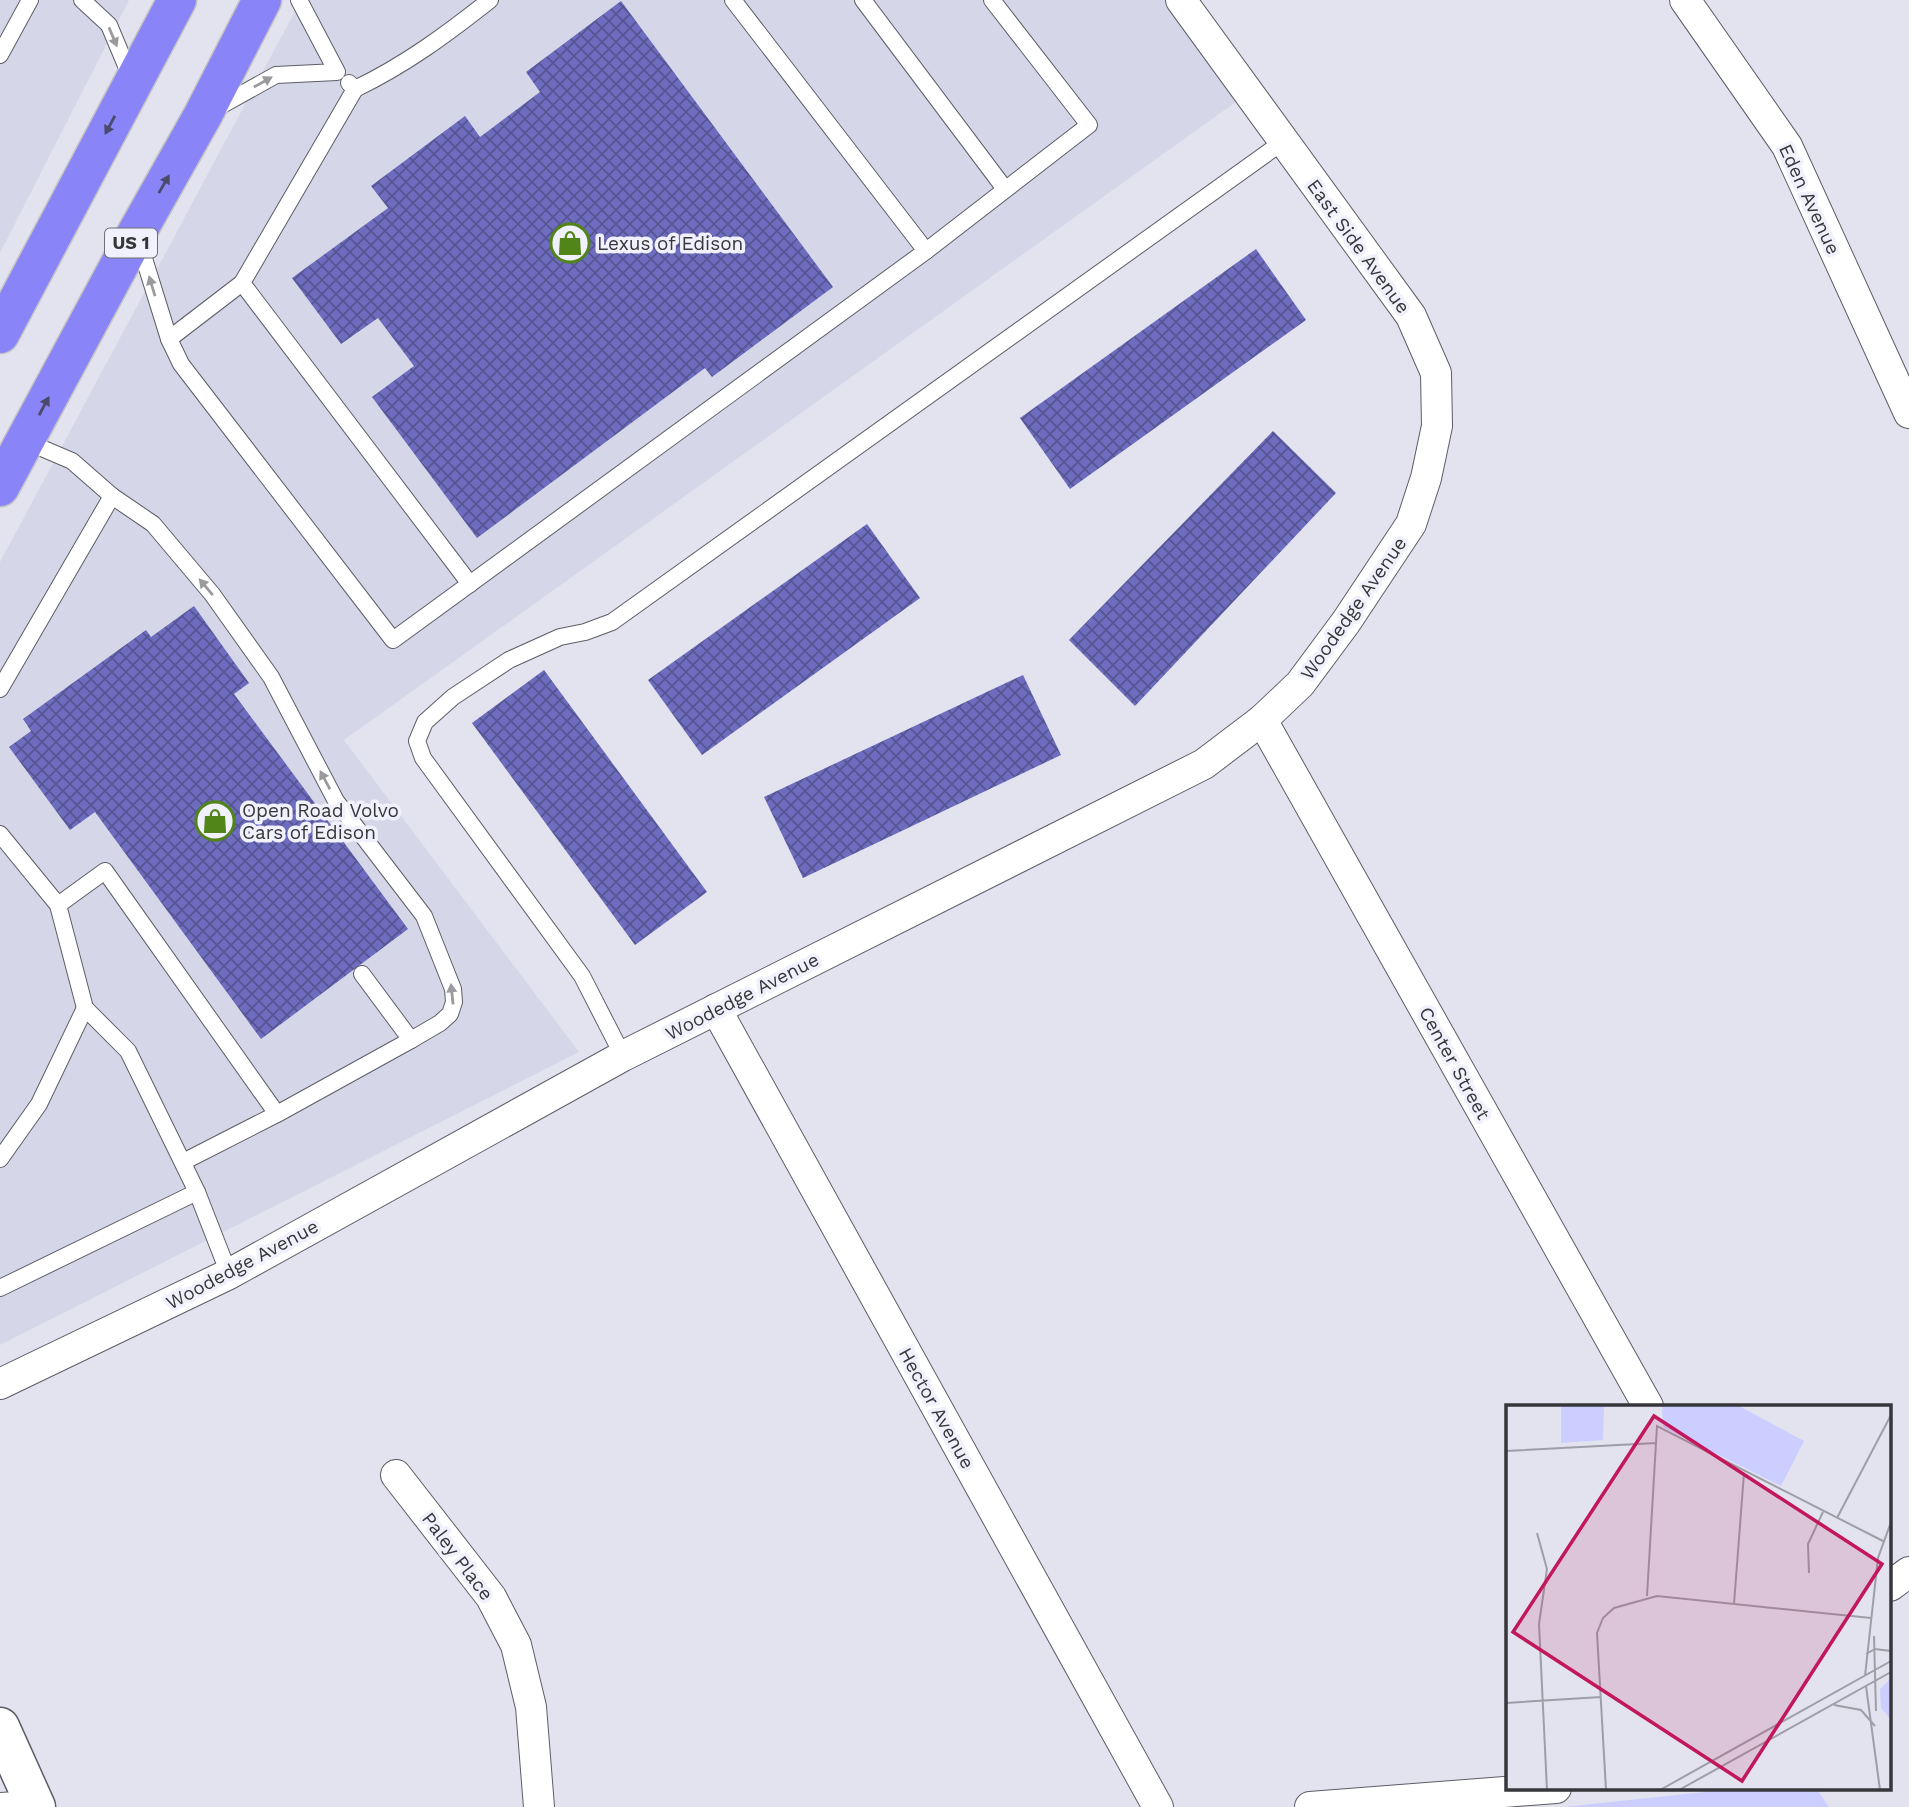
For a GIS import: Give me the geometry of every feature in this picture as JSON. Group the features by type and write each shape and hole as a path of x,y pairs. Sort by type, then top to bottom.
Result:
{"highway":[{"path":"0,334 177,0"},
{"name":"US 1","path":"0,487 136,234 204,115 262,0"}],"street":[{"name":"East Side Avenue","path":"1181,0 1411,316 1436,373 1437,426 1426,478 1411,524"},
{"name":"Eden Avenue","path":"1685,0 1787,146 1909,412"},
{"name":"Woodedge Avenue","path":"0,1384 229,1274 623,1056 1204,764 1262,720 1300,684 1346,622 1411,524"},
{"name":"Center Street","path":"1262,720 1647,1405"},
{"name":"Hector Avenue","path":"716,1009 1158,1807"},
{"name":"Paley Place","path":"396,1475 491,1597 516,1645 531,1707 539,1807"},
{"path":"1892,1585 1909,1572"},
{"path":"0,1727 23,1802"},
{"path":"1310,1807 1530,1790"}],"lane":[{"path":"0,55 30,0"},
{"path":"82,0 108,25 133,82"},
{"path":"299,0 337,72 355,89"},
{"path":"169,339 243,283 355,89 425,50 490,0"},
{"path":"733,0 926,251"},
{"path":"863,0 1005,189"},
{"path":"136,234 169,339 181,364 393,640 926,251 1089,125 992,0"},
{"path":"204,115 276,75 337,72"},
{"path":"623,1056 582,976 423,758 417,741 425,722 453,697 509,660 560,637 585,632 612,622 1284,141"},
{"path":"243,283 470,584"},
{"path":"26,441 72,461 112,496 153,524 212,594 271,677 336,801 424,916 453,989 454,1002 450,1014 440,1023 277,1114 183,1162"},
{"path":"0,689 112,496"},
{"path":"0,834 58,905 85,1007 128,1051 197,1192 229,1274"},
{"path":"58,905 105,871 277,1114"},
{"path":"362,974 411,1040"},
{"path":"0,1159 39,1104 85,1007"},
{"path":"0,1288 197,1192"}],"shaded area":[{"path":"0,0 129,0 0,253"},
{"path":"301,0 1174,0 1247,94 344,740 579,1052 0,1345 0,562"},
{"path":"1723,1790 1817,1790 1829,1807 1564,1807"}],"building":[{"name":"Lexus of Edison","path":"621,1 833,287 712,377 705,368 477,538 372,397 414,366 378,318 341,344 292,278 388,208 371,186 465,116 480,137 540,92 526,72"},
{"path":"1256,249 1306,320 1070,489 1020,418"},
{"path":"1273,431 1336,493 1135,706 1069,640"},
{"path":"867,524 920,598 702,755 648,680"},
{"name":"Open Road Volvo Cars of Edison","path":"194,606 249,683 234,694 408,929 261,1039 95,812 70,830 9,747 31,731 23,719 146,630 151,637"},
{"path":"544,670 707,892 635,945 472,723"},
{"path":"1023,675 1061,755 803,878 764,797"}],"place":[{"name":"Lexus of Edison","path":"570,243"},
{"name":"Open Road Volvo Cars of Edison","path":"215,821"}]}
